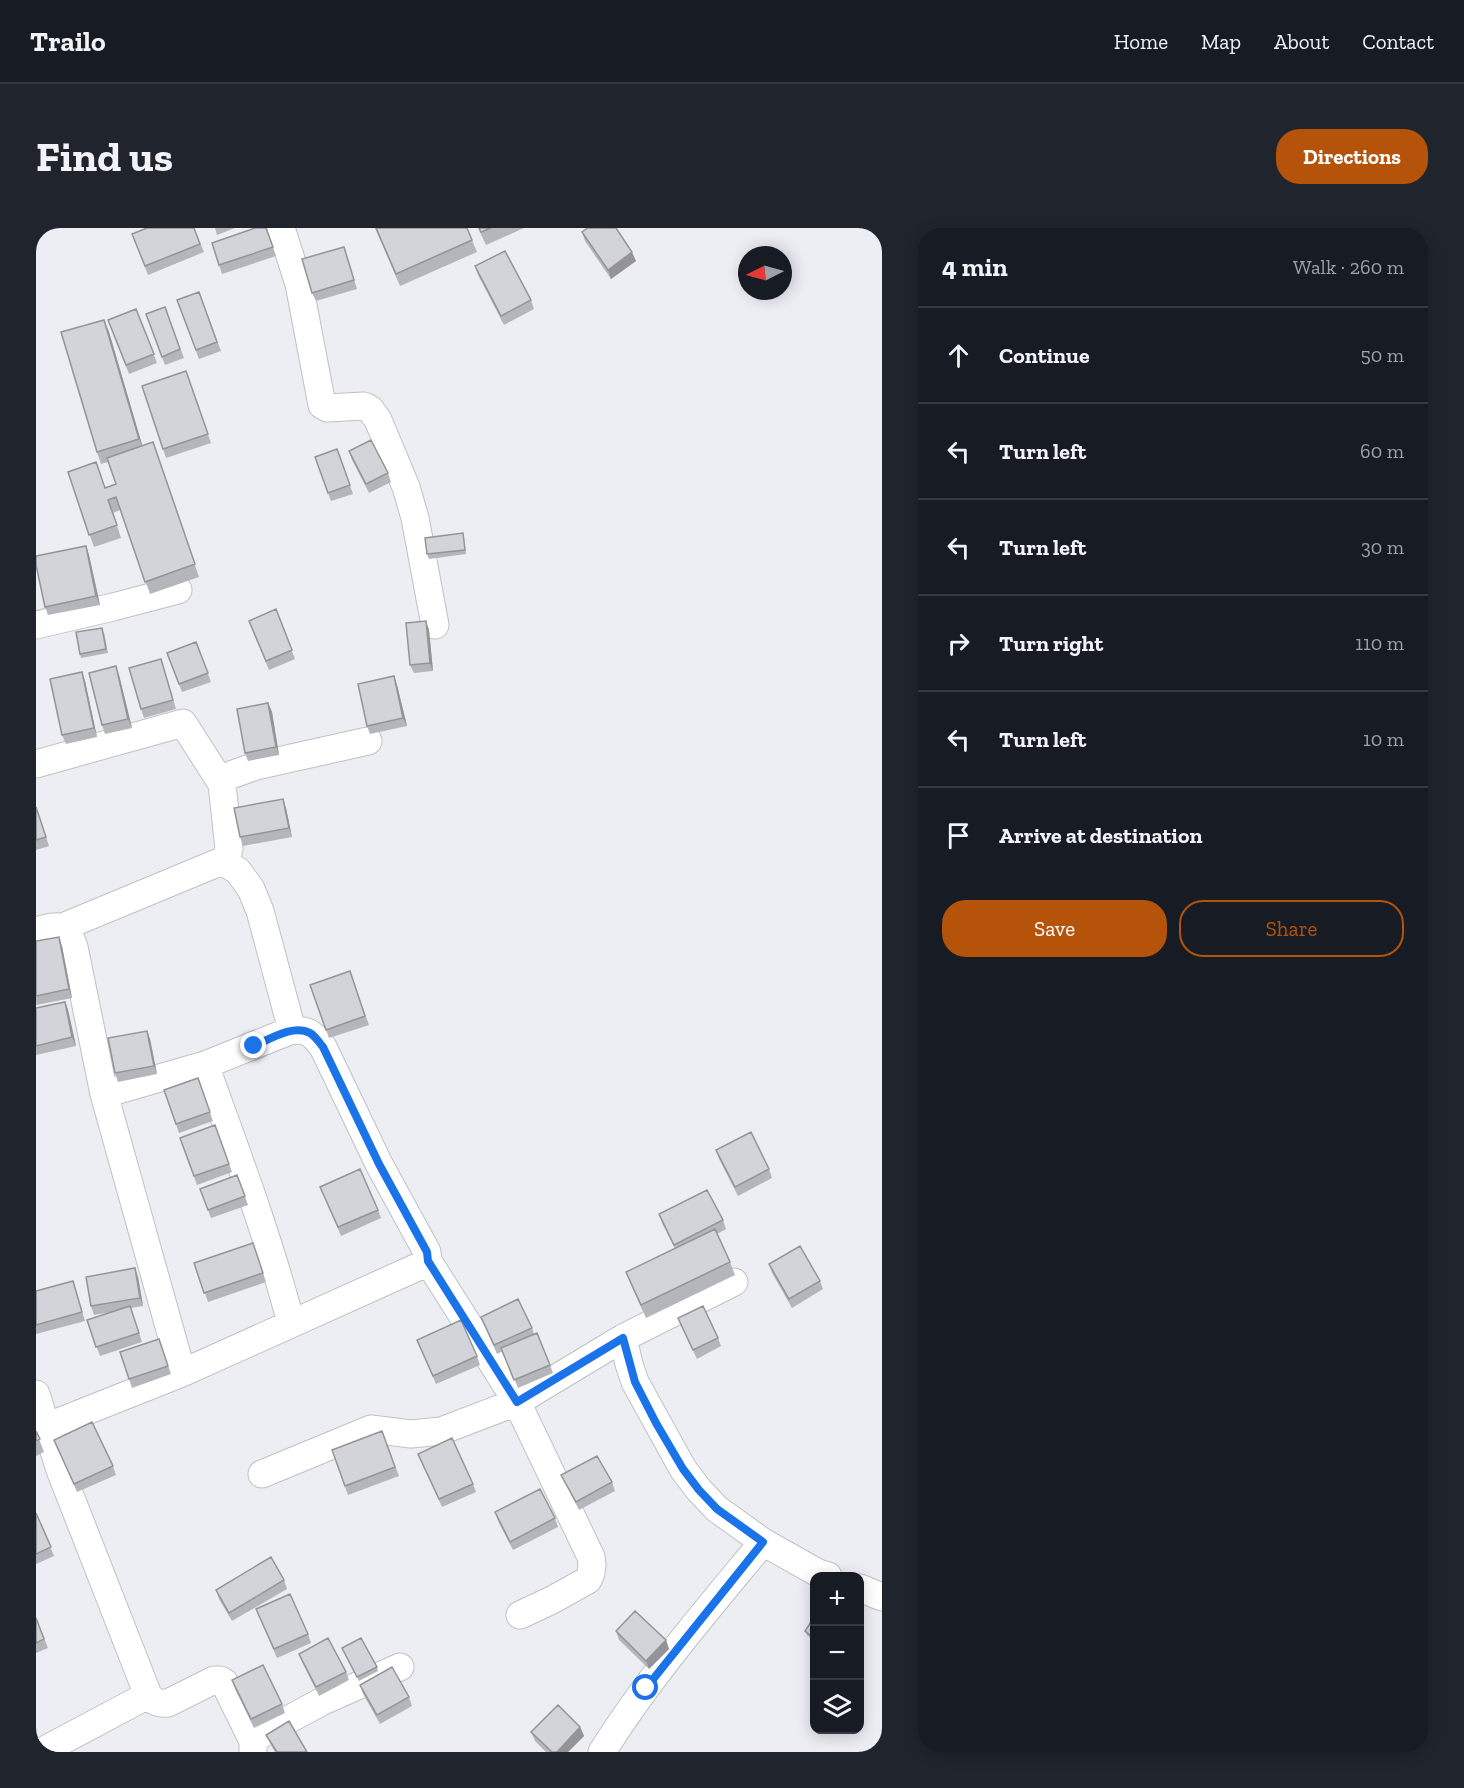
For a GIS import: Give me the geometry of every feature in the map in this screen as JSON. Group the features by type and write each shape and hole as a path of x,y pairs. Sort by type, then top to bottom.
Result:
{"street":[{"path":"281,228 299,284 322,405 327,408 364,406 370,409 378,420 403,479 415,518 435,625"},
{"path":"36,625 178,590"},
{"path":"36,764 183,723 222,784 229,849 222,861 63,927 55,926 36,931"},
{"path":"222,784 228,776 256,766 368,741"},
{"path":"222,861 238,871 251,889 260,911 292,1030"},
{"path":"63,927 69,934 74,947 104,1094 182,1372"},
{"path":"104,1094 205,1065 292,1030 303,1030 312,1034 323,1047 379,1164 427,1252 428,1261 517,1402 591,1557 591,1573 588,1580 520,1615"},
{"path":"205,1065 258,1211 291,1323"},
{"path":"46,1427 182,1372 428,1261"},
{"path":"262,1474 371,1429 411,1434 441,1431 517,1402 623,1338 734,1282"},
{"path":"623,1338 635,1382 683,1469 699,1490 717,1509 763,1542 816,1572"},
{"path":"36,1394 79,1521 148,1695 160,1703 168,1703 214,1680 220,1680 224,1682 253,1746"},
{"path":"602,1752 626,1714 653,1678 763,1542"},
{"path":"864,1590 882,1597"},
{"path":"253,1746 258,1736 321,1702 400,1667"},
{"path":"50,1750 148,1695"}],"building":[{"path":"147,228 194,228 200,244 145,266 132,234"},
{"path":"255,228 266,228 273,247 219,265 212,243"},
{"path":"376,228 467,228 472,240 396,274"},
{"path":"479,228 491,228 481,232"},
{"path":"588,228 616,228 632,252 608,270 582,232"},
{"path":"344,247 354,280 312,293 302,259"},
{"path":"505,251 531,300 501,316 475,266"},
{"path":"199,292 217,342 196,350 177,300"},
{"path":"165,307 180,349 162,357 146,314"},
{"path":"136,309 154,354 126,365 108,320"},
{"path":"104,320 139,439 97,452 61,332"},
{"path":"186,371 208,434 163,449 142,386"},
{"path":"371,440 388,473 366,484 349,451"},
{"path":"153,442 195,564 145,582 116,497 108,500 117,525 89,535 68,472 96,462 105,488 116,484 107,458"},
{"path":"337,449 350,485 328,493 315,457"},
{"path":"463,533 465,550 427,554 425,538"},
{"path":"86,546 96,596 45,607 36,556"},
{"path":"276,609 292,650 266,661 249,621"},
{"path":"426,621 430,663 410,665 406,623"},
{"path":"102,628 106,649 80,654 76,632"},
{"path":"196,642 208,673 179,684 167,653"},
{"path":"161,659 173,700 141,709 129,668"},
{"path":"116,666 128,719 102,725 89,673"},
{"path":"82,672 94,728 62,735 50,679"},
{"path":"394,676 403,718 367,726 358,684"},
{"path":"268,703 276,747 245,753 237,709"},
{"path":"283,799 289,828 240,837 234,808"},
{"path":"36,807 46,837 36,840"},
{"path":"59,937 69,989 36,996 36,941"},
{"path":"350,971 365,1016 326,1030 310,985"},
{"path":"65,1002 72,1037 36,1046 36,1008"},
{"path":"147,1031 154,1066 115,1073 108,1038"},
{"path":"198,1078 210,1112 176,1124 164,1090"},
{"path":"215,1125 229,1164 194,1176 180,1138"},
{"path":"751,1132 769,1169 735,1187 716,1150"},
{"path":"360,1169 378,1210 338,1227 320,1187"},
{"path":"237,1175 245,1196 208,1210 200,1189"},
{"path":"707,1190 723,1220 674,1245 659,1214"},
{"path":"715,1229 730,1262 641,1305 626,1272"},
{"path":"253,1243 263,1273 204,1293 194,1263"},
{"path":"800,1246 820,1281 789,1299 769,1264"},
{"path":"135,1268 140,1298 91,1306 86,1277"},
{"path":"73,1281 82,1312 36,1325 36,1291"},
{"path":"518,1299 532,1328 494,1345 481,1317"},
{"path":"130,1306 139,1333 96,1347 87,1320"},
{"path":"703,1306 718,1338 693,1350 678,1318"},
{"path":"461,1320 477,1356 433,1376 417,1340"},
{"path":"537,1333 550,1365 514,1380 501,1348"},
{"path":"159,1339 168,1366 129,1379 120,1352"},
{"path":"92,1422 113,1466 74,1484 54,1440"},
{"path":"382,1431 395,1467 345,1486 332,1450"},
{"path":"452,1438 473,1484 439,1499 418,1454"},
{"path":"597,1456 612,1482 576,1502 561,1475"},
{"path":"540,1489 555,1518 510,1542 495,1512"},
{"path":"36,1513 51,1547 36,1554"},
{"path":"271,1557 284,1580 229,1613 216,1590"},
{"path":"290,1594 308,1634 274,1649 256,1609"},
{"path":"635,1611 666,1640 646,1661 616,1631"},
{"path":"36,1618 44,1639 36,1643"},
{"path":"810,1623 810,1635 805,1631"},
{"path":"328,1638 346,1672 316,1687 299,1654"},
{"path":"361,1638 377,1667 357,1677 342,1648"},
{"path":"263,1665 282,1704 251,1719 232,1680"},
{"path":"392,1667 409,1697 377,1715 360,1685"},
{"path":"558,1705 580,1727 557,1752 552,1752 531,1732"},
{"path":"289,1721 307,1752 277,1752 266,1735"}],"route":[{"path":"254,1046 292,1030 303,1030 312,1034 323,1047 379,1164 427,1252 428,1261 517,1402 623,1338 635,1382 683,1469 717,1509 763,1542 646,1688"}]}
